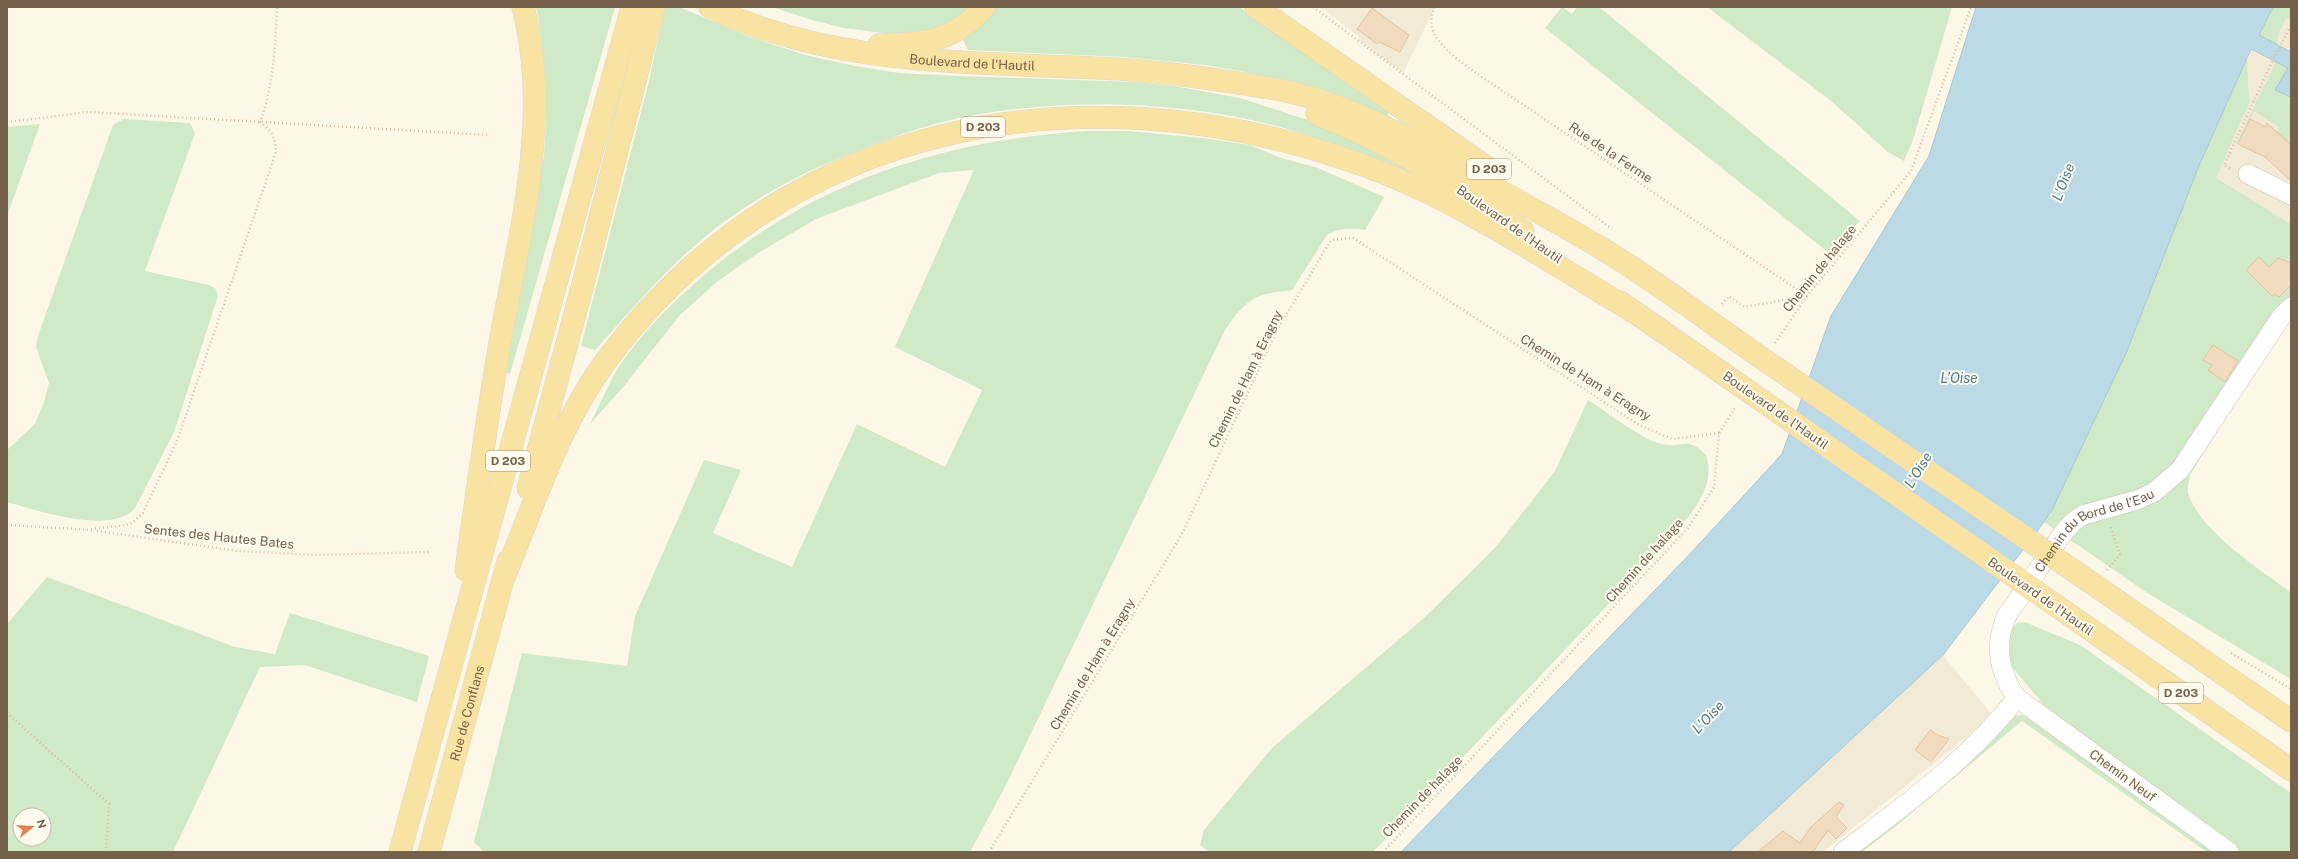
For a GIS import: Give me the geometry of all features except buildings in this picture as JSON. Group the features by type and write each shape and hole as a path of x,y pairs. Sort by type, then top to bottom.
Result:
{"main road":[{"path":"453,661 498,356 530,168 533,135 533,71 523,7"},
{"name":"D 203","path":"632,7 633,45"},
{"name":"D 203","path":"453,661 633,45 654,7"},
{"name":"Boulevard de l'Hautil","path":"710,7 752,24 810,42 889,57 1153,71 1241,84 1308,97 1365,117 1446,160 1611,254 1766,352 2098,580 2291,721"},
{"path":"810,42 869,45 930,41 955,32 965,26 984,7"},
{"name":"D 203","path":"1256,7 1611,254"},
{"path":"505,575 585,276 633,45"},
{"name":"Boulevard de l'Hautil","path":"1241,84 1368,136 1413,161 1490,208 1632,311 1739,392 2071,616 2291,770"},
{"name":"D 203","path":"505,575 564,432 585,392 630,330 679,277 750,220 808,185 883,152 955,132 1029,121 1081,118 1125,118 1203,124 1282,140 1360,164 1453,205 1632,311"},
{"name":"Rue de Conflans","path":"429,852 505,575"},
{"name":"Rue de Conflans","path":"400,852 453,661"}],"street":[{"path":"2248,174 2291,195"},
{"name":"Chemin du Bord de l'Eau","path":"2017,698 2007,684 1999,657 2001,628 2006,617 2063,532 2083,515 2112,507 2154,492 2180,470 2281,317 2291,307"},
{"path":"1843,852 1925,789 1964,756 1985,736 2017,698"},
{"name":"Chemin Neuf","path":"2017,698 2229,852"}],"path":[{"path":"260,122 268,102 274,66 277,7"},
{"path":"1313,7 1618,233"},
{"name":"Rue de la Ferme","path":"1435,7 1430,16 1432,29 1437,41 1470,69 1807,296"},
{"name":"Chemin de halage","path":"1766,352 1807,296 1911,171 1970,7"},
{"path":"2248,174 2224,166 2272,62 2291,26"},
{"path":"7,122 88,112 489,135"},
{"path":"91,529 126,526 139,518 143,513 177,441 275,155 276,148 272,134 260,122"},
{"name":"Chemin de Ham à Eragny","path":"989,852 1182,534 1276,332 1331,240 1353,238 1639,425 1672,439 1719,433"},
{"path":"1719,308 1729,296 1744,307 1807,296"},
{"name":"Chemin de halage","path":"1383,852 1688,528 1714,487 1719,433 1739,392"},
{"path":"2098,580 2120,555 2111,528 2112,507"},
{"name":"Sentes des Hautes Bates","path":"7,525 91,529 239,551 317,555 430,552"},
{"path":"7,714 109,804 106,852"}],"shaded area":[{"path":"1321,7 1435,7 1403,73 1358,40 1359,37"},
{"path":"2273,7 2291,7 2291,52 2259,35"},
{"path":"2251,49 2288,68 2275,90 2291,97 2291,224 2198,168"},
{"path":"1943,655 1993,716 1823,852 1729,852"}],"green space":[{"path":"536,7 615,7 510,374 506,373 544,155 546,99 544,62"},
{"path":"665,7 679,7 748,36 805,55 855,66 899,73 1136,82 1174,86 1240,98 1329,127 1438,186 1323,140 1284,128 1205,112 1164,107 1080,105 998,111 959,118 905,133 835,160 784,184 736,213 703,238 671,268 595,350 581,346 648,85"},
{"path":"772,7 970,7 950,25 906,36 844,28 812,20"},
{"path":"994,7 1239,7 1390,111 1385,119 1284,82 1245,72 1205,65 1124,57 968,50 963,39"},
{"path":"1562,7 1572,14 1577,7 1599,7 1860,221 1829,253 1545,28"},
{"path":"1707,7 1952,7 1913,140 1904,161 1888,152 1830,100"},
{"path":"2273,7 2291,7 2291,20 2286,18 2279,32 2277,45 2259,35"},
{"path":"2247,59 2249,103 2216,178 2291,224 2291,316 2281,327 2190,475 2188,493 2195,508 2218,536 2232,549 2291,593 2291,679 2149,594 2044,522 2053,508 2127,351 2198,168"},
{"path":"2276,62 2288,68 2275,90 2291,97 2291,145 2276,133 2279,127 2254,111 2238,144 2236,143"},
{"path":"124,119 190,123 195,133 145,271 209,285 216,289 218,296 174,432 135,508 124,516 109,520 92,521 54,515 7,502 7,450 35,424 44,402 49,383 36,347 38,336 113,125"},
{"path":"40,124 7,216 7,127"},
{"path":"1087,131 1129,131 1202,138 1250,145 1278,157 1318,168 1384,197 1365,230 1345,229 1327,235 1292,290 1270,293 1255,298 1243,307 1224,332 1007,783 970,852 484,852 474,842 522,653 627,666 635,616 704,460 741,470 713,533 792,567 857,424 945,467 982,390 895,347 974,170 939,173 816,219 758,253 718,281 679,316 624,386 590,424 612,378 641,337 682,295 736,250 781,220 827,195 876,174 927,157 979,145 1032,136"},
{"path":"1588,400 1644,437 1661,444 1689,444 1699,449 1706,455 1708,479 1705,489 1700,500 1671,538 1373,852 1209,852 1200,845 1204,830 1272,748 1424,618 1496,547 1555,471"},
{"path":"47,577 235,647 275,654 290,613 429,656 417,702 305,665 260,667 173,852 7,852 7,624"},
{"path":"2025,622 2080,645 2291,793 2291,852 2239,852 2043,704 2013,668 2007,650 2009,634 2013,627 2017,623"},
{"path":"2021,715 2029,717 2220,852 2207,852 2022,721 1895,827 1862,852 1852,852 2014,716"}],"water":[{"name":"L’Oise","path":"1976,7 2273,7 2259,35 2291,52 2291,97 2275,90 2288,68 2251,49 2198,168 2127,351 2053,508 2044,522 1943,655 1729,852 1401,852 1689,555 1782,454 1831,316 1929,156"}],"water label":[{"name":"L'Oise","path":"2063,182"},
{"name":"L'Oise","path":"1918,470"},
{"name":"L'Oise","path":"1708,717"}]}
